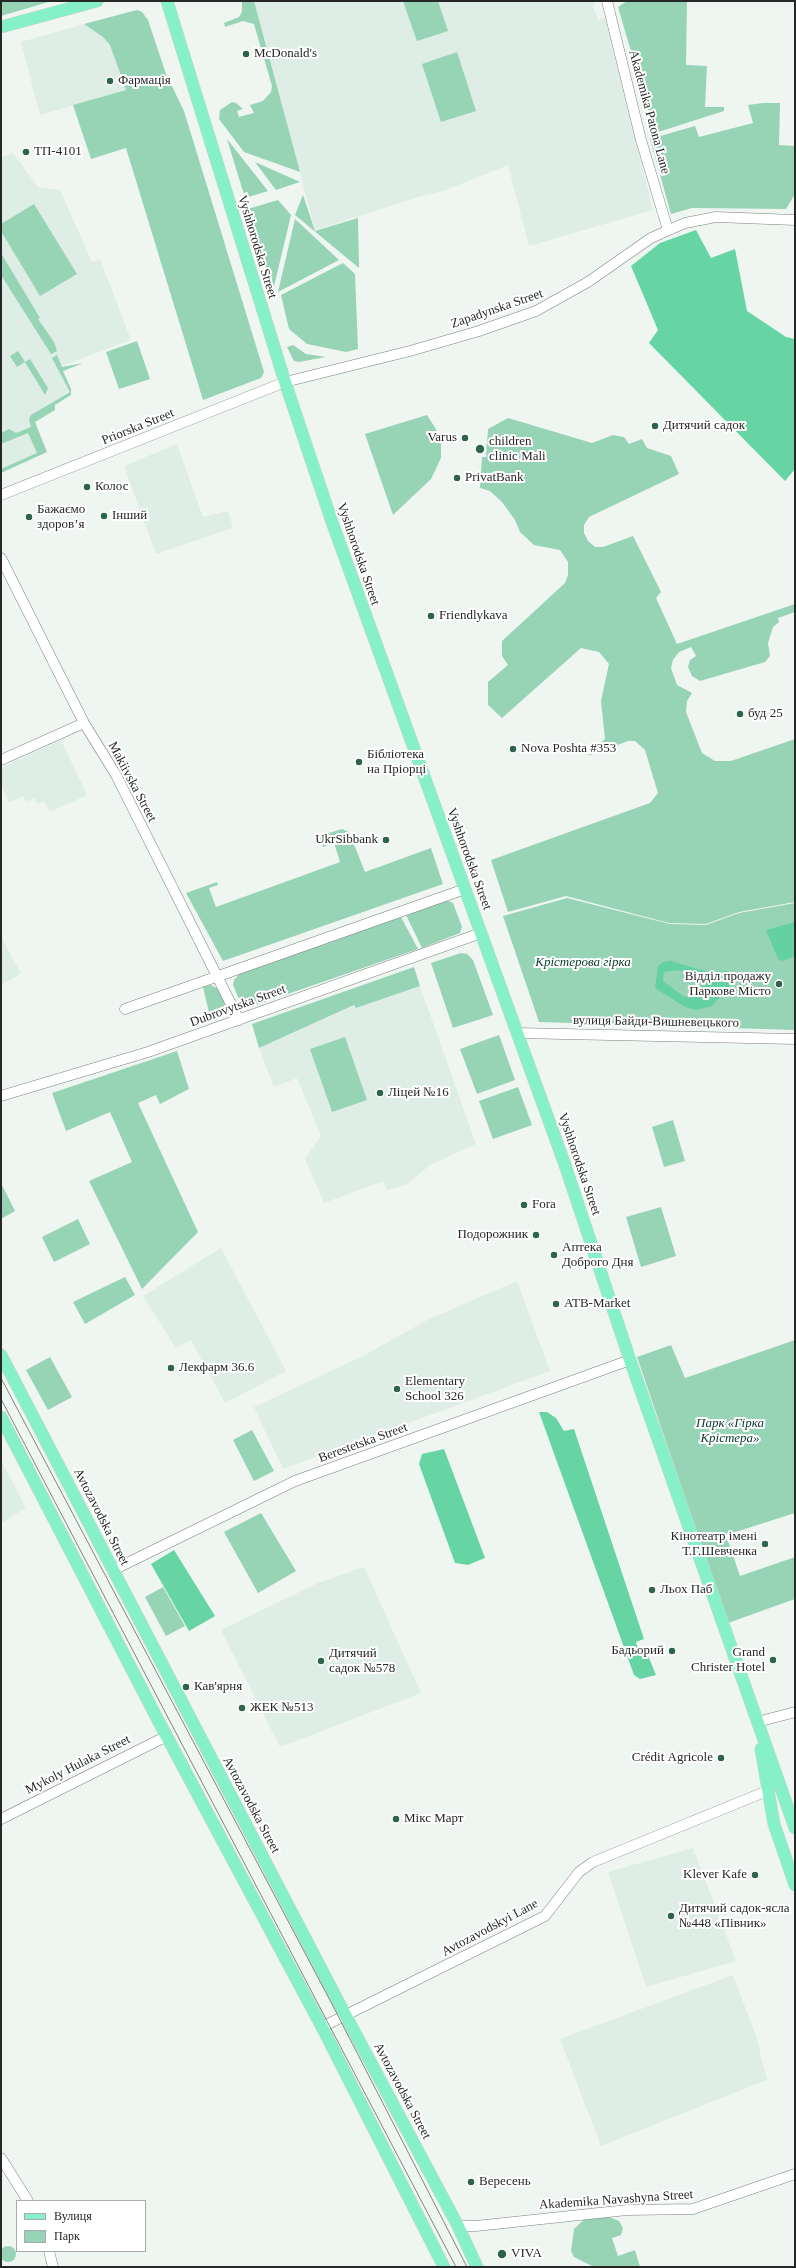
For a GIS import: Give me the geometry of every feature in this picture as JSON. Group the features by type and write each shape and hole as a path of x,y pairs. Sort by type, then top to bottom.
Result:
{"main road":[{"path":"50,14 62,1"},
{"path":"1,27 97,1"},
{"name":"Vyshhorodska Street","path":"167,1 284,382 350,574 567,1172 630,1360 795,1828"},
{"name":"Avtozavodska Street","path":"1,1355 346,2016 458,2226 477,2267"},
{"path":"1,1418 167,1736 322,2027 444,2267"},
{"name":"Vyshhorodska Street","path":"757,1722 767,1792 774,1824 795,1885"}],"street":[{"name":"Akademika Patona Lane","path":"607,1 641,140 668,230"},
{"name":"Zapadynska Street","path":"284,382 376,360 453,339 536,312 588,282 651,238 685,223 716,217 795,220"},
{"name":"Priorska Street","path":"1,495 284,382"},
{"name":"Makiivska Street","path":"1,558 84,723 116,775 239,1020"},
{"path":"1,760 84,723"},
{"path":"126,1009 465,889"},
{"name":"Dubrovytska Street","path":"1,1096 148,1052 480,933"},
{"name":"вулиця Байди-Вишневецького","path":"517,1033 795,1039"},
{"name":"Berestetska Street","path":"113,1570 295,1481 630,1360"},
{"path":"757,1722 795,1712"},
{"name":"Mykoly Hulaka Street","path":"1,1818 167,1736"},
{"name":"Avtozavodskyi Lane","path":"322,2027 546,1916 579,1872 593,1862 767,1792"},
{"path":"1,2158 27,2200"},
{"name":"Akademika Navashyna Street","path":"458,2226 476,2226 627,2210 693,2209 795,2174"},
{"path":"49,2252 53,2267"}],"shaded area":[{"path":"254,1 596,1 593,6 598,20 605,18 653,210 529,246 508,165 443,191 425,195 315,230"},
{"path":"84,24 103,37 110,45 126,90 40,115 21,42"},
{"path":"13,153 38,187 60,190 92,262 100,259 131,340 59,367 72,390 30,416 45,452 1,471 1,157"},
{"path":"696,230 711,258 735,249 747,311 786,337 795,339 795,469 785,481 649,343 658,330 631,266 660,243"},
{"path":"177,444 203,517 228,511 233,528 156,554 124,466"},
{"path":"61,740 87,795 50,812 44,801 37,804 34,798 26,802 23,796 9,803 1,785 1,768"},
{"path":"795,922 795,956 782,961 778,959 766,930"},
{"path":"1,936 21,974 1,985"},
{"path":"671,961 708,972 727,971 732,974 734,981 712,1006 696,1010 685,1007 655,988 658,966 663,962","holes":["678,970 697,978 702,985 696,995 691,998 683,996 663,981 664,972"]},
{"name":"Ліцей №16","path":"420,986 476,1144 430,1165 406,1185 387,1190 383,1181 324,1203 305,1159 321,1136 297,1078 274,1087 259,1048 355,1005 356,1008"},
{"path":"221,1248 286,1371 225,1403 191,1340 176,1348 143,1296"},
{"name":"Elementary School 326","path":"517,1281 550,1371 283,1469 254,1407 363,1356 429,1319"},
{"path":"539,1412 547,1412 556,1418 564,1431 574,1429 644,1639 636,1642 640,1655 647,1653 656,1675 640,1679 634,1675"},
{"path":"444,1449 485,1558 468,1565 455,1563 419,1464 422,1454"},
{"path":"1,1460 26,1508 1,1523"},
{"path":"174,1550 215,1616 189,1631 151,1564"},
{"name":"Дитячий садок №578","path":"364,1567 421,1693 280,1747 221,1630 318,1583"},
{"name":"Дитячий садок-ясла №448 «Півник»","path":"693,1848 736,1961 646,1987 608,1872"},
{"path":"733,1975 756,2036 767,2080 601,2146 560,2039"}],"green space":[{"path":"1,1 52,1 1,16"},
{"path":"242,1 254,1 300,172 244,152 219,119 220,110 232,102 236,103 243,109 237,111 239,117 254,113 250,105 263,101 271,92 272,86 254,24 243,21 225,27 224,23 239,17 242,12"},
{"path":"403,1 438,1 448,31 417,41"},
{"path":"627,1 687,1 686,65 707,66 705,107 724,107 724,111 655,133 618,7"},
{"path":"137,10 142,12 148,20 166,74 184,111 264,372 261,378 203,400 126,148 91,159 73,105 126,90 110,45 103,37 84,24"},
{"path":"457,52 476,111 441,122 422,64"},
{"path":"780,103 779,145 795,146 795,194 786,209 692,208 671,214 650,139 695,126 699,137 753,123 748,105"},
{"path":"227,139 268,191 245,198"},
{"path":"255,162 300,182 276,190"},
{"path":"303,195 315,231 358,218 359,268 295,215"},
{"path":"278,200 291,215 273,291 248,209"},
{"path":"34,204 77,274 40,296 1,231 1,224"},
{"path":"295,219 339,260 278,292"},
{"path":"1,253 40,318 38,319 54,342 57,351 51,354 1,275"},
{"path":"343,263 355,274 358,349 346,352 307,344 289,329 281,295"},
{"path":"137,341 150,379 119,389 106,352"},
{"path":"293,345 306,354 326,357 299,362 294,361 287,347"},
{"path":"18,351 25,362 17,367 10,356"},
{"path":"57,355 62,367 83,363 63,371 71,389 71,395 55,405 55,410 35,422 47,452 1,473 1,469 37,453 28,433 1,444 1,433 9,429 16,433 31,427 29,419 31,415 70,392 52,358"},
{"path":"30,359 48,388 45,395 25,362"},
{"path":"427,415 441,437 441,458 431,479 393,515 365,434"},
{"path":"508,418 592,443 613,435 624,437 629,444 642,439 647,448 671,456 679,474 589,517 584,525 584,533 588,541 595,547 603,547 633,536 661,592 656,598 677,644 795,604 795,612 778,618 779,622 773,627 768,643 770,656 765,662 700,681 692,676 688,667 690,660 696,656 691,647 679,652 673,660 671,668 677,685 692,693 687,701 686,712 702,753 715,761 731,761 795,739 795,902 739,912 706,924 669,923 566,896 508,912 491,860 650,803 658,793 645,750 635,741 628,741 588,756 605,739 601,701 609,664 599,652 581,648 502,718 488,705 488,682 508,665 502,656 502,641 565,583 568,575 568,562 560,550 534,545 520,532 515,520 502,502 490,491 480,488 482,457 486,457 488,429"},
{"path":"342,829 349,832 365,872 431,848 443,884 223,961 186,893 217,882 218,885 209,888 216,907 340,862 334,843 323,847 319,836"},
{"name":"Крістерова гірка","path":"567,898 670,924 706,925 739,913 795,903 795,1030 539,1022 503,916"},
{"path":"446,900 453,903 462,927 460,933 422,948 406,915"},
{"path":"401,917 418,949 253,1006 243,1004 239,999 233,985 234,980 241,972"},
{"path":"461,953 467,954 473,960 493,1015 453,1028 431,963"},
{"path":"414,967 420,986 356,1008 354,1005 259,1048 252,1024"},
{"path":"211,985 220,990 225,1002 223,1013 216,1020 211,1021 203,987"},
{"path":"499,1035 515,1080 477,1094 460,1049"},
{"path":"345,1037 367,1100 332,1112 310,1049"},
{"path":"177,1051 189,1089 160,1104 156,1095 138,1103 198,1232 142,1289 89,1181 132,1162 110,1112 66,1131 52,1093"},
{"path":"518,1087 532,1125 493,1139 479,1101"},
{"path":"673,1120 685,1161 664,1167 652,1127"},
{"path":"1,1183 15,1211 1,1219"},
{"path":"661,1207 676,1256 641,1267 626,1217"},
{"path":"78,1219 90,1244 54,1262 42,1237"},
{"path":"125,1277 135,1295 85,1324 73,1302"},
{"name":"Парк «Гірка Крістера»","path":"795,1340 795,1513 726,1535 740,1576 795,1557 795,1599 728,1623 637,1357 671,1345 685,1378"},
{"path":"50,1357 72,1397 48,1410 26,1370"},
{"path":"252,1430 274,1471 254,1481 233,1440"},
{"path":"261,1513 296,1571 258,1593 224,1532"},
{"path":"163,1587 185,1626 166,1636 145,1597"},
{"path":"587,2217 609,2217 619,2221 623,2228 621,2235 612,2238 618,2256 635,2250 640,2267 594,2267 574,2257 571,2251 574,2229"},
{"path":"8,2246 15,2251 16,2254 11,2261 8,2262 1,2257 0,2254 5,2247"}],"tram line":[{"path":"1,1378 333,2006 467,2267"},
{"path":"1,1399 456,2267"}],"place":[{"name":"McDonald's","path":"246,54"},
{"name":"Фармація","path":"110,81"},
{"name":"ТП-4101","path":"26,152"},
{"name":"Дитячий садок","path":"655,426"},
{"name":"Varus","path":"465,438"},
{"name":"children clinic Mali","path":"480,449"},
{"name":"PrivatBank","path":"457,478"},
{"name":"Колос","path":"87,487"},
{"name":"Інший","path":"104,516"},
{"name":"Бажаємо здоровʼя","path":"29,517"},
{"name":"Friendlykava","path":"431,616"},
{"name":"буд 25","path":"740,714"},
{"name":"Nova Poshta #353","path":"513,749"},
{"name":"Бібліотека на Пріорці","path":"359,762"},
{"name":"UkrSibbank","path":"386,840"},
{"name":"Відділ продажу Паркове Місто","path":"779,984"},
{"name":"Ліцей №16","path":"380,1093"},
{"name":"Fora","path":"524,1205"},
{"name":"Подорожник","path":"536,1235"},
{"name":"Аптека Доброго Дня","path":"554,1255"},
{"name":"ATB-Market","path":"556,1304"},
{"name":"Лекфарм 36.6","path":"171,1368"},
{"name":"Elementary School 326","path":"397,1389"},
{"name":"Кінотеатр імені Т.Г.Шевченка","path":"765,1544"},
{"name":"Льох Паб","path":"652,1590"},
{"name":"Бадьорий","path":"672,1651"},
{"name":"Grand Christer Hotel","path":"773,1660"},
{"name":"Дитячий садок №578","path":"321,1661"},
{"name":"Кав'ярня","path":"186,1687"},
{"name":"ЖЕК №513","path":"242,1708"},
{"name":"Crédit Agricole","path":"721,1758"},
{"name":"Мікс Март","path":"396,1819"},
{"name":"Klever Kafe","path":"755,1875"},
{"name":"Дитячий садок-ясла №448 «Півник»","path":"671,1916"},
{"name":"Вересень","path":"471,2182"},
{"name":"VIVA","path":"502,2254"}]}
